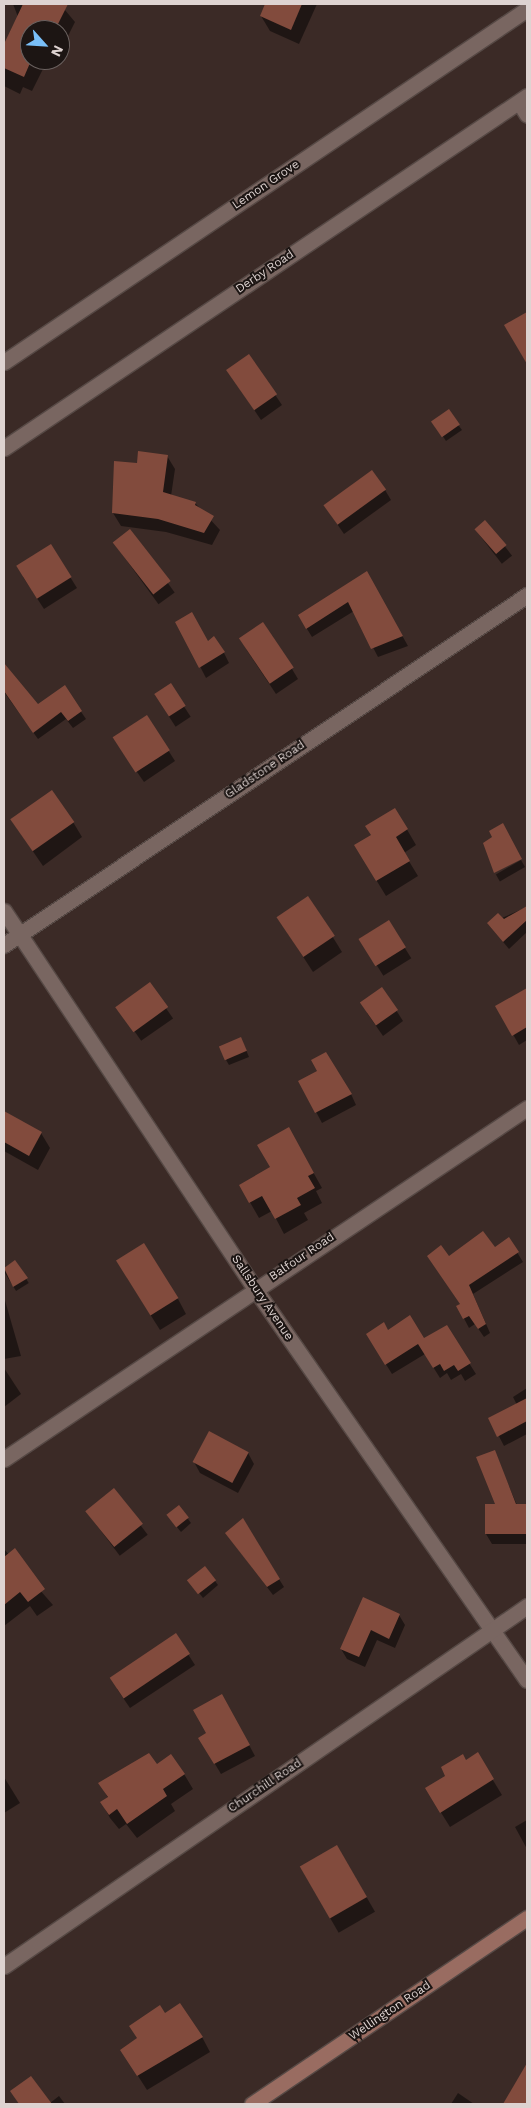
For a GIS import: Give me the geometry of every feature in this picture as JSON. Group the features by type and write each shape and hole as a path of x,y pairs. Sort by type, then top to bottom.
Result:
{"main road":[{"name":"Wellington Road","path":"252,2104 527,1918"}],"street":[{"name":"Lemon Grove","path":"4,362 527,9"},
{"path":"523,99 527,115"},
{"name":"Derby Road","path":"4,448 523,99"},
{"name":"Gladstone Road","path":"4,945 527,595"},
{"name":"Sallsbury Avenue","path":"4,911 255,1288 527,1680"},
{"name":"Balfour Road","path":"4,1459 255,1288 527,1108"},
{"name":"Churchill Road","path":"4,1966 527,1606"}],"building":[{"path":"23,4 68,4 60,20 20,20 20,70 27,70 24,77 4,68 4,44"},
{"path":"265,4 302,4 291,30 260,16"},
{"path":"527,312 527,364 504,325"},
{"path":"249,354 277,394 254,410 226,370"},
{"path":"449,409 460,425 442,437 431,422"},
{"path":"138,451 168,455 163,492 196,502 195,505 214,516 204,533 158,519 112,513 114,461 137,463"},
{"path":"372,470 386,489 338,525 323,505"},
{"path":"485,520 507,545 496,554 474,529"},
{"path":"130,529 171,581 153,595 113,543"},
{"path":"51,544 72,577 37,599 16,566"},
{"path":"367,571 403,636 371,649 348,602 306,629 298,615"},
{"path":"192,612 208,641 214,636 225,652 199,668 175,622"},
{"path":"263,622 294,668 270,684 239,638"},
{"path":"4,663 38,704 65,685 82,711 68,721 61,712 33,733 4,691"},
{"path":"171,683 186,706 169,717 154,694"},
{"path":"147,715 170,750 135,773 113,737"},
{"path":"52,790 74,822 33,851 10,819"},
{"path":"395,808 408,829 396,837 410,861 376,881 354,845 371,835 365,826"},
{"path":"503,823 522,859 494,873 483,843 492,837 489,831"},
{"path":"308,896 335,936 303,957 276,917"},
{"path":"527,906 527,920 503,942 487,923 498,913 504,919"},
{"path":"389,920 406,947 375,966 358,939"},
{"path":"150,982 168,1007 133,1032 115,1007"},
{"path":"382,987 398,1010 376,1025 360,1002"},
{"path":"527,988 527,1027 512,1036 495,1006"},
{"path":"241,1037 247,1051 225,1060 219,1046"},
{"path":"326,1052 352,1094 315,1113 298,1081 317,1071 311,1060"},
{"path":"4,1111 42,1132 29,1156 4,1142"},
{"path":"289,1127 314,1173 308,1176 315,1188 297,1198 301,1205 275,1219 262,1196 249,1203 239,1185 270,1167 257,1145"},
{"path":"483,1231 495,1247 509,1237 519,1252 469,1285 486,1324 478,1329 469,1316 463,1319 456,1306 460,1304 427,1256 441,1245 449,1256"},
{"path":"144,1243 178,1298 150,1316 116,1260"},
{"path":"15,1260 28,1278 13,1287 4,1268"},
{"path":"410,1315 424,1338 447,1325 471,1363 458,1371 454,1365 444,1371 440,1364 433,1368 418,1344 385,1365 366,1334 384,1322 388,1330"},
{"path":"527,1398 527,1421 497,1437 488,1418"},
{"path":"209,1431 249,1452 232,1483 193,1462"},
{"path":"495,1450 516,1504 527,1504 527,1534 485,1534 485,1504 495,1504 476,1457"},
{"path":"114,1488 143,1524 114,1547 85,1511"},
{"path":"179,1505 189,1518 176,1527 166,1515"},
{"path":"243,1518 280,1579 267,1587 225,1533"},
{"path":"15,1548 45,1589 28,1602 20,1592 4,1605 4,1557"},
{"path":"205,1566 216,1580 198,1594 187,1580"},
{"path":"363,1597 400,1614 389,1639 371,1630 359,1657 340,1649"},
{"path":"176,1633 190,1654 124,1698 110,1678"},
{"path":"222,1694 250,1745 214,1764 198,1738 206,1733 193,1710"},
{"path":"478,1752 494,1779 440,1813 425,1788 445,1776 441,1767 463,1754 466,1760"},
{"path":"149,1753 157,1764 171,1754 185,1774 163,1789 167,1796 127,1824 117,1809 109,1815 100,1802 108,1797 98,1783"},
{"path":"337,1845 367,1897 330,1918 300,1866"},
{"path":"180,2003 203,2037 137,2076 120,2050 137,2038 129,2026 160,2005 165,2013"},
{"path":"527,2063 527,2104 503,2104"},
{"path":"31,2076 52,2104 19,2104 10,2091"}]}
